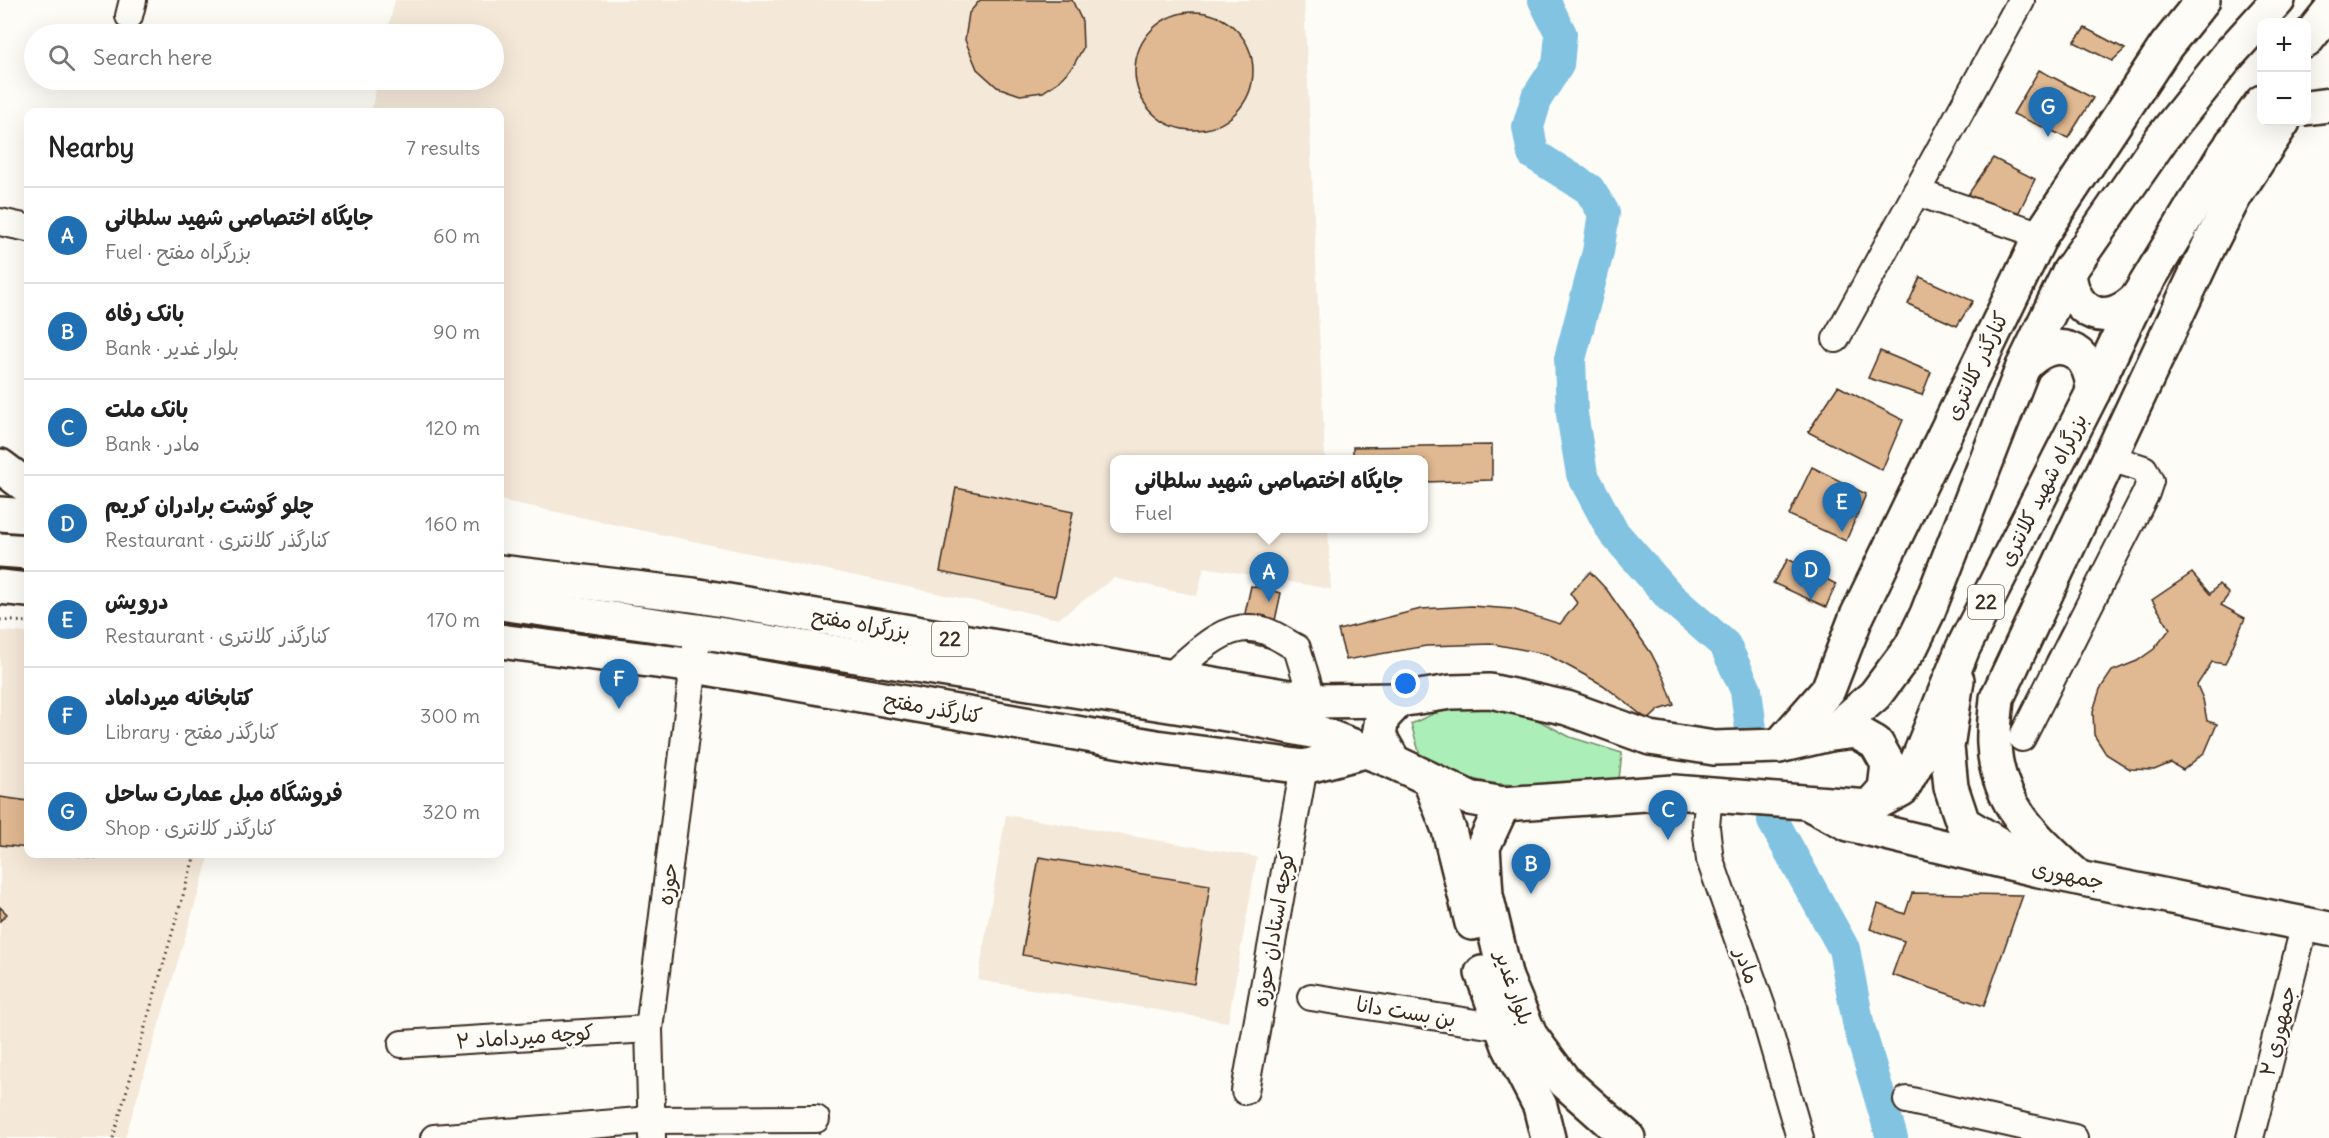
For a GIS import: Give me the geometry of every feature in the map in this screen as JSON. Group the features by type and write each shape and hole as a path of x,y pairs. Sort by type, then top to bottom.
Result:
{"main road":[{"name":"کنارگذر کلانتری","path":"1779,746 1828,690 1856,618 2041,235 2160,56 2203,0"},
{"name":"22","path":"1399,700 1451,692 1490,691 1567,708 1650,738 1714,748 1779,746 1830,734 1875,695 1911,647 1927,614 2023,367 2069,272 2162,138 2230,53 2278,0"},
{"path":"2311,36 2329,12"},
{"path":"2311,107 2329,105"},
{"name":"بزرگراه شهید کلانتری","path":"1869,807 1902,789 1917,762 1963,648 2093,392 2138,297 2246,133 2257,112"},
{"path":"2078,878 2036,840 2015,811 2000,782 1994,745 1997,698 2234,197 2280,126"},
{"path":"2234,197 2246,133"},
{"path":"2069,272 2070,289 2079,303 2093,313 2110,315 2126,309 2138,297"},
{"path":"2023,367 2035,353 2052,347 2069,348 2084,358 2093,374 2093,392"},
{"path":"0,466 24,484"},
{"path":"0,514 24,516"},
{"path":"0,550 24,552"},
{"name":"بزرگراه مفتح","path":"504,572 693,595 1166,691 1233,715 1317,732 1380,757"},
{"path":"0,587 24,590"},
{"name":"بزرگراه مفتح","path":"504,604 1166,691 1313,701 1399,700"},
{"name":"کنارگذر مفتح","path":"504,642 695,666 1156,747 1304,767 1380,757"},
{"path":"1963,648 1947,747 1950,787 1963,823 2039,870"},
{"path":"1156,747 1166,691"},
{"path":"1380,757 1379,736 1382,718 1399,700"},
{"path":"1830,734 1855,731 1876,743 1888,764 1885,789 1869,807"},
{"name":"22","path":"1380,757 1470,798 1503,804 1674,792 1709,793 1812,805 1869,807"},
{"name":"بلوار غدیر","path":"1430,781 1449,830 1484,984 1501,1027 1540,1106 1548,1138"},
{"name":"بلوار غدیر","path":"1503,804 1483,847 1486,895 1506,978 1530,1035 1565,1082 1628,1138"},
{"name":"جمهوری","path":"1812,805 1849,824 2039,870 2317,926"},
{"path":"1595,1138 1619,1138"}],"street":[{"path":"1836,339 2021,1"},
{"path":"1916,192 2041,235"},
{"path":"0,222 24,227"},
{"path":"2022,738 2150,481 2144,470 2111,458"},
{"path":"1166,691 1212,641 1242,628 1260,629 1297,648 1313,701"},
{"name":"حوزه","path":"651,1129 649,1029 698,631"},
{"name":"کوچه استادان حوزه","path":"1245,1090 1304,767"},
{"name":"مادر","path":"1709,793 1706,827 1710,860 1762,1008 1800,1138"},
{"name":"۲ جمهوری","path":"2250,1138 2317,926"},
{"name":"بن بست دانا","path":"1311,997 1501,1027"},
{"name":"کوچه میرداماد ۲","path":"402,1044 649,1029"},
{"path":"1907,1100 2074,1138"},
{"path":"435,1138 816,1119"}],"path":[{"path":"0,620 24,622"},
{"path":"112,1138 194,858"}],"shaded area":[{"path":"395,0 1304,0 1325,455 1110,455 1110,533 1328,533 1331,589 1204,567 1197,596 1114,578 1058,619 504,501 504,108 372,108 376,90 504,90 504,24 389,24"},
{"path":"0,631 24,633 24,858 209,858 125,1138 0,1138"},
{"path":"1006,815 1257,857 1228,1022 978,980"}],"green space":[{"path":"1481,705 1532,717 1570,737 1622,753 1619,779 1517,785 1494,783 1470,778 1446,769 1420,755 1411,724 1435,713"}],"building":[{"path":"980,0 1072,0 1082,21 1083,48 1073,66 1058,82 1043,92 1020,95 997,87 977,69 965,40 969,13"},
{"path":"1194,12 1227,22 1243,38 1253,71 1243,104 1227,120 1194,130 1161,120 1145,104 1135,71 1145,38 1161,22"},
{"path":"2085,28 2125,49 2112,61 2074,42"},
{"path":"2039,70 2093,98 2068,138 2013,114"},
{"path":"1993,158 2035,179 2017,216 1965,199"},
{"path":"1920,277 1973,301 1957,326 1908,304"},
{"path":"1880,351 1931,372 1922,395 1868,378"},
{"path":"1838,386 1903,420 1882,470 1808,432"},
{"path":"1492,445 1492,480 1428,482 1428,455 1353,455 1353,447"},
{"path":"1812,467 1866,494 1846,541 1789,515"},
{"path":"956,488 1073,512 1055,596 940,572"},
{"path":"1788,559 1836,584 1826,607 1773,583"},
{"path":"1590,572 1607,590 1651,653 1665,680 1674,705 1659,710 1648,720 1603,685 1546,654 1493,644 1426,646 1346,660 1338,630 1421,609 1471,606 1512,609 1560,624 1577,603 1570,593"},
{"path":"2192,573 2210,594 2219,584 2229,594 2221,605 2245,618 2225,664 2212,662 2197,685 2203,699 2207,721 2217,724 2205,752 2183,770 2171,763 2154,770 2130,769 2106,754 2094,735 2093,711 2100,689 2112,671 2137,661 2154,649 2170,629 2152,600"},
{"path":"1251,586 1281,593 1269,648 1239,641"},
{"path":"0,797 24,800 24,848 0,845"},
{"path":"1039,857 1210,885 1194,984 1022,955"},
{"path":"1912,893 2023,895 1984,1006 1892,975 1904,941 1870,929 1878,904 1905,914"},
{"path":"0,907 7,914 0,921"}],"waterway":[{"path":"1544,0 1561,34 1558,65 1537,97 1528,127 1533,154 1589,189 1604,213 1598,252 1570,359 1572,414 1582,474 1613,532 1670,597 1725,645 1746,690 1752,737"},
{"path":"1773,821 1844,949 1859,1027 1892,1138"}],"place":[{"name":"فروشگاه مبل عمارت ساحل","path":"2048,137"},
{"name":"درویش","path":"1842,532"},
{"name":"چلو گوشت برادران کریم","path":"1811,600"},
{"name":"جایگاه اختصاصی شهید سلطانی","path":"1269,602"},
{"name":"کتابخانه میرداماد","path":"619,709"},
{"name":"بانک ملت","path":"1668,840"},
{"name":"بانک رفاه","path":"1531,894"}]}
